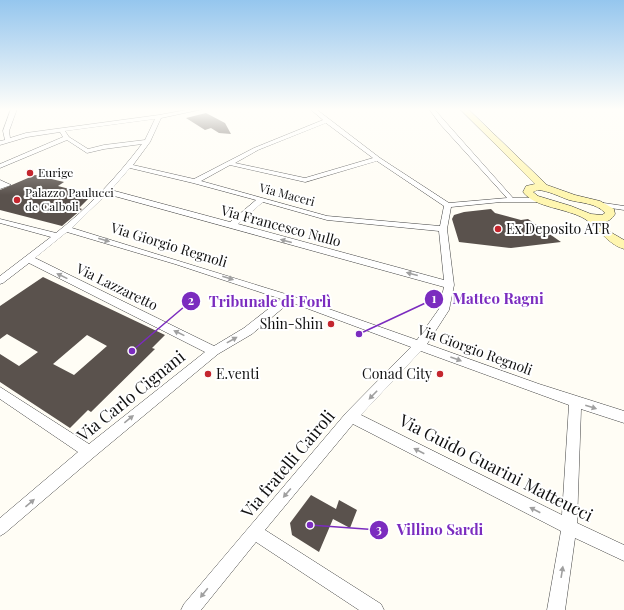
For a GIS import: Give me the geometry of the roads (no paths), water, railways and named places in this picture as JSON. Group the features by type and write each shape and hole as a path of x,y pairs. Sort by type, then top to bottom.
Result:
{"main road":[{"path":"486,137 529,180 531,184 529,190 531,196 537,200 567,208 589,217 608,234 624,245"},
{"path":"492,137 543,187 572,197 600,204 607,215"},
{"path":"529,190 543,187"},
{"path":"589,217 607,215"},
{"path":"607,215 603,223 624,239"}],"street":[{"path":"0,143 17,137"},
{"path":"0,281 58,236 106,191 128,166 148,137"},
{"path":"195,181 256,149 285,137"},
{"path":"350,137 378,159 448,205 501,200 537,200"},
{"path":"455,137 510,197"},
{"path":"0,166 67,138 87,151 104,147 146,142"},
{"path":"228,163 305,180 378,159"},
{"name":"Via Maceri","path":"128,166 195,181 327,218 443,229"},
{"path":"0,182 7,186 0,187"},
{"path":"501,200 529,190"},
{"name":"Via Francesco Nullo","path":"106,191 449,285"},
{"path":"231,226 261,200"},
{"path":"600,204 624,208"},
{"name":"Via fratelli Cairoli","path":"190,610 351,417 419,346 444,310 449,285 443,229 448,205"},
{"path":"607,215 624,211"},
{"path":"0,221 26,229 58,236"},
{"name":"Via Giorgio Regnoli","path":"66,229 188,265 289,298 575,402 624,417"},
{"name":"Via Lazzaretto","path":"29,259 214,351"},
{"name":"Via Carlo Cignani","path":"0,528 89,452 214,351 248,332 289,298"},
{"path":"0,392 89,452"},
{"path":"556,610 569,527 575,402"},
{"name":"Via Guido Guarini Matteucci","path":"351,417 569,527 624,553"},
{"path":"254,532 375,610"}],"place":[{"name":"Eurige","path":"30,173"},
{"name":"Palazzo Paulucci de Calboli","path":"17,200"},
{"name":"Ex Deposito ATR","path":"498,229"},
{"name":"Shin-Shin","path":"331,324"},
{"name":"Matteo Ragni","path":"359,334"},
{"name":"Tribunale di Forlì","path":"132,351"},
{"name":"E.venti","path":"208,374"},
{"name":"Conad City","path":"440,374"},
{"name":"Villino Sardi","path":"310,525"}]}
